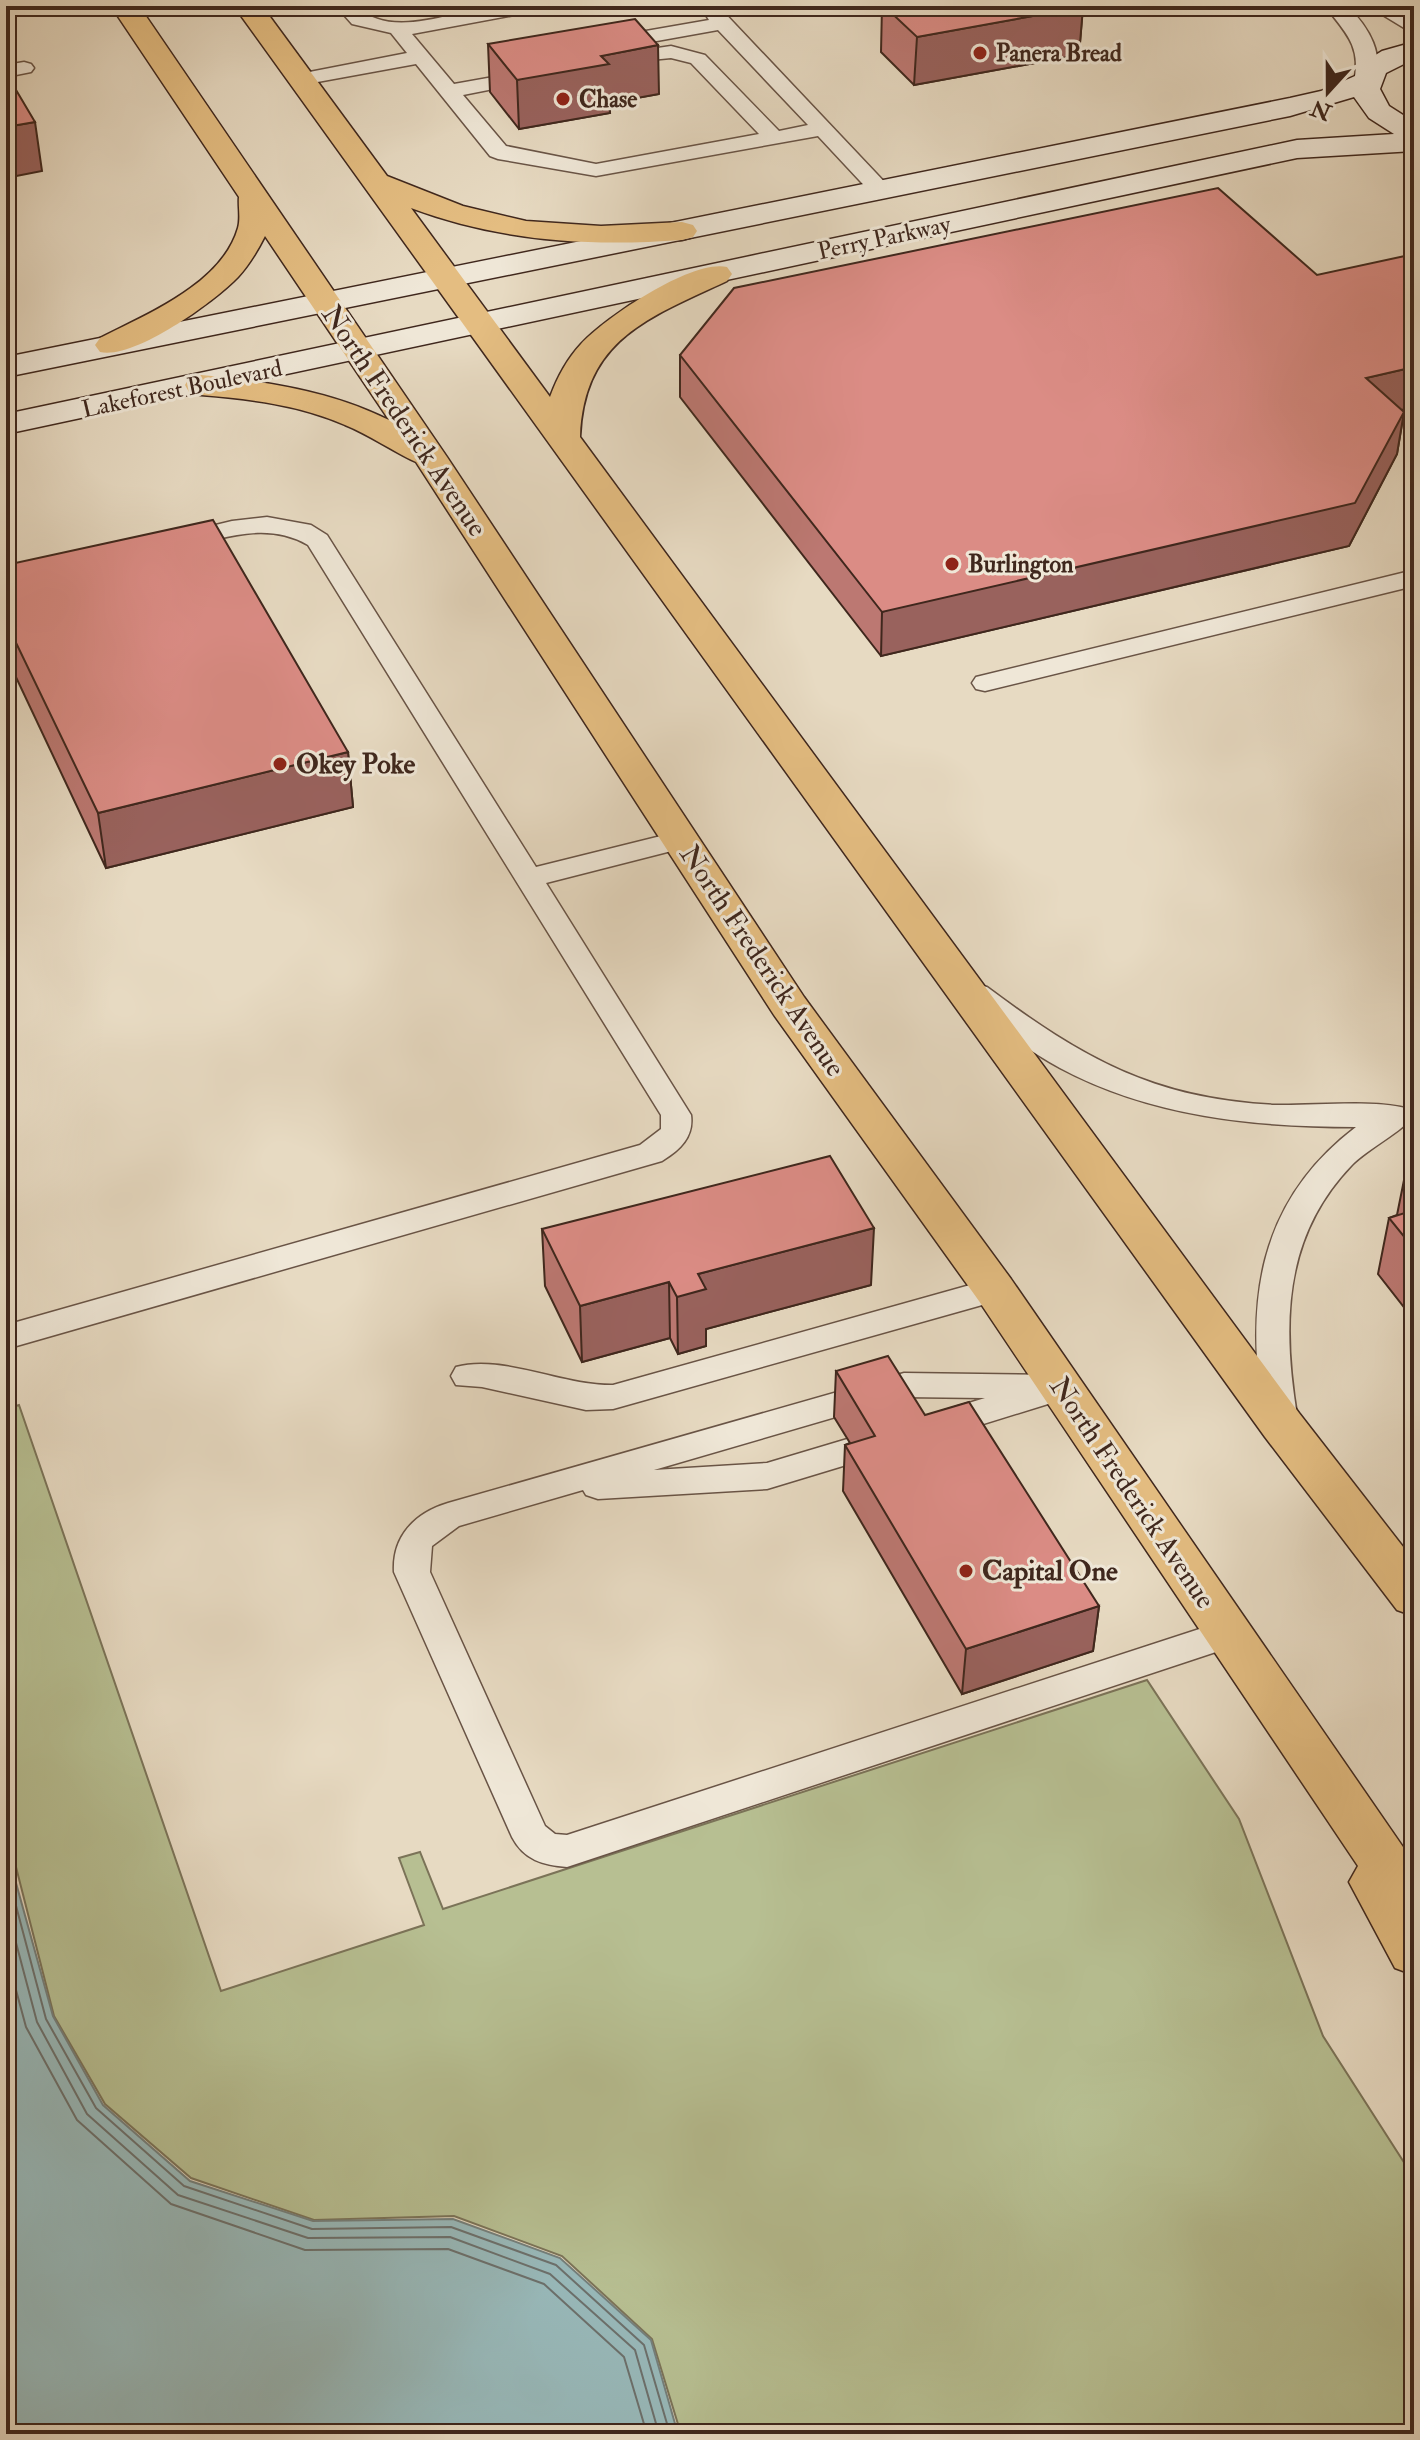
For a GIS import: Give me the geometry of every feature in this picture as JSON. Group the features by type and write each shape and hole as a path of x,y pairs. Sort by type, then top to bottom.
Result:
{"main road":[{"name":"North Frederick Avenue","path":"125,6 430,457 789,1006 995,1290 1414,1906"},
{"path":"248,6 448,276 1282,1425 1414,1597"},
{"path":"374,180 412,199 458,215 560,236 614,237 682,231"},
{"path":"111,345 170,314 207,288 233,261 254,228 253,198"},
{"path":"563,438 566,396 587,358 626,323 716,274"},
{"path":"201,385 258,390 338,411 430,457"},
{"path":"1289,1726 1414,1952"}],"street":[{"name":"Perry Parkway","path":"324,302 1290,107 1331,97 1364,82 1375,66 1414,50"},
{"path":"1364,82 1365,95 1379,114 1414,133"},
{"name":"Perry Parkway","path":"357,352 1297,149 1414,142"},
{"name":"Lakeforest Boulevard","path":"6,367 324,302"},
{"name":"Lakeforest Boulevard","path":"6,424 357,352"}],"lane":[{"path":"346,6 359,20 403,30 530,6"},
{"path":"707,6 882,191"},
{"path":"1335,6 1365,42 1369,55 1364,82"},
{"path":"1378,6 1414,28"},
{"path":"723,23 598,55 661,53 691,56 709,66 774,138"},
{"path":"403,30 401,33 498,151 587,170 823,129"},
{"path":"301,79 420,57"},
{"path":"442,83 536,57"},
{"path":"442,83 555,72"},
{"path":"6,1337 636,1158 664,1146 674,1138 678,1126 676,1115 318,540 290,525 272,523 158,546"},
{"path":"985,683 1414,578"},
{"path":"529,878 681,840"},
{"path":"963,984 1070,1060 1174,1102 1276,1117 1406,1114"},
{"path":"1282,1425 1271,1352 1273,1289 1283,1239 1318,1183 1347,1150 1370,1130 1406,1114"},
{"path":"468,1376 482,1375 586,1398 613,1397 995,1290"},
{"path":"1062,1387 904,1385 448,1516 415,1538 410,1555 412,1572 531,1837 546,1849 567,1851 1227,1634"},
{"path":"905,1435 1062,1387"},
{"path":"539,1490 767,1476 854,1450"}],"green space":[{"path":"19,1405 221,1991 424,1925 399,1858 420,1852 443,1909 1147,1680 1239,1819 1323,2036 1414,2178 1414,2434 681,2434 652,2339 562,2256 454,2216 314,2220 191,2178 105,2104 54,2016 16,1867 6,1842 6,1409"}],"water":[{"path":"6,1847 53,2016 103,2105 190,2181 313,2221 453,2219 560,2258 651,2340 678,2434 6,2434"}],"building":[{"path":"884,6 1082,6 1083,7 917,37"},
{"path":"635,19 658,45 601,56 609,64 517,80 488,44"},
{"path":"6,73 35,122 6,127"},
{"path":"1218,188 1317,275 1414,254 1414,367 1366,378 1404,412 1355,503 882,612 680,355 734,288"},
{"path":"213,520 348,752 98,813 6,622 6,565"},
{"path":"830,1156 874,1228 698,1274 706,1289 677,1297 669,1282 580,1306 542,1229"},
{"path":"1414,1173 1414,1186 1405,1175"},
{"path":"1414,1210 1414,1249 1389,1218"},
{"name":"Capital One","path":"888,1356 925,1415 969,1402 1099,1606 966,1649 845,1445 875,1436 836,1371"}],"place":[{"name":"Panera Bread","path":"980,53"},
{"name":"Chase","path":"563,99"},
{"name":"Burlington","path":"952,564"},
{"name":"Okey Poke","path":"280,764"},
{"name":"Capital One","path":"966,1571"}]}
